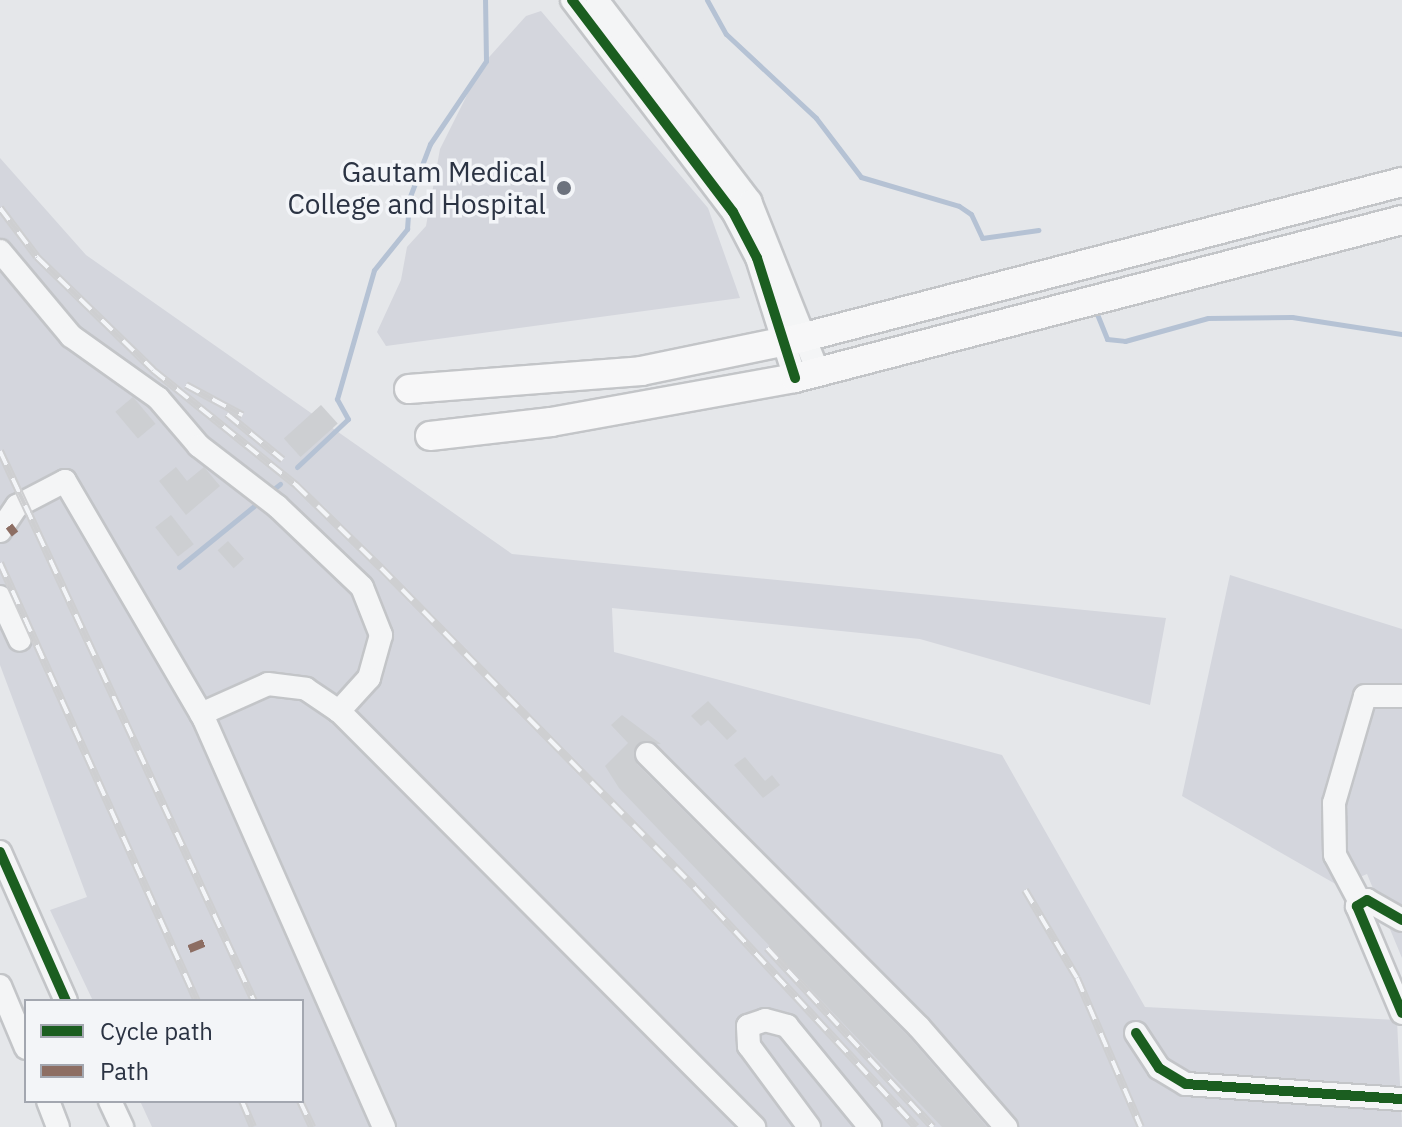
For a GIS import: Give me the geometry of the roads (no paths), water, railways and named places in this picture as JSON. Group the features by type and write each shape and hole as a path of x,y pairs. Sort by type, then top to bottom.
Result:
{"main road":[{"path":"409,389 641,371 794,339 1402,182"},
{"path":"430,436 551,422 806,375 1402,220"}],"street":[{"path":"572,0 733,212 794,339"},
{"path":"597,0 750,201 806,375"},
{"path":"0,251 71,336 158,398 199,446 277,506 362,587 381,635 369,678 339,711"},
{"path":"0,531 17,506 65,481 201,714 384,1127"},
{"path":"0,597 20,640"},
{"path":"201,714 268,684 306,689 339,711 754,1127"},
{"path":"1402,696 1365,696 1334,803 1335,855 1360,902 1402,920"},
{"path":"647,754 919,1027 1006,1127"},
{"path":"0,852 6,879 65,999"},
{"path":"1360,902 1357,912 1402,1013"},
{"path":"0,986 24,1043"},
{"path":"809,1127 749,1046 748,1026 765,1020 787,1026 870,1127"},
{"path":"1136,1033 1159,1068 1186,1084 1402,1099"},
{"path":"49,1103 58,1127"},
{"path":"111,1103 122,1127"}],"waterway":[{"path":"297,467 348,419 337,399 374,270 407,229 409,199 430,144 486,61 485,0"},
{"path":"707,0 726,34 816,118 861,177 959,206 971,214 982,238 1038,230"},
{"path":"1097,314 1107,339 1125,341 1208,318 1292,317 1402,334"},
{"path":"270,492 280,484"},
{"path":"179,567 259,502"}],"railway":[{"path":"0,208 37,257 153,370 296,485 381,568 694,887 916,1127"},
{"path":"186,385 242,415"},
{"path":"227,414 283,460"},
{"path":"0,451 253,999"},
{"path":"0,563 196,999"},
{"path":"1025,890 1077,978 1141,1127"},
{"path":"767,948 933,1127"},
{"path":"243,1103 253,1127"},
{"path":"301,1103 312,1127"}],"place":[{"name":"Gautam Medical College and Hospital","path":"564,188"}]}
